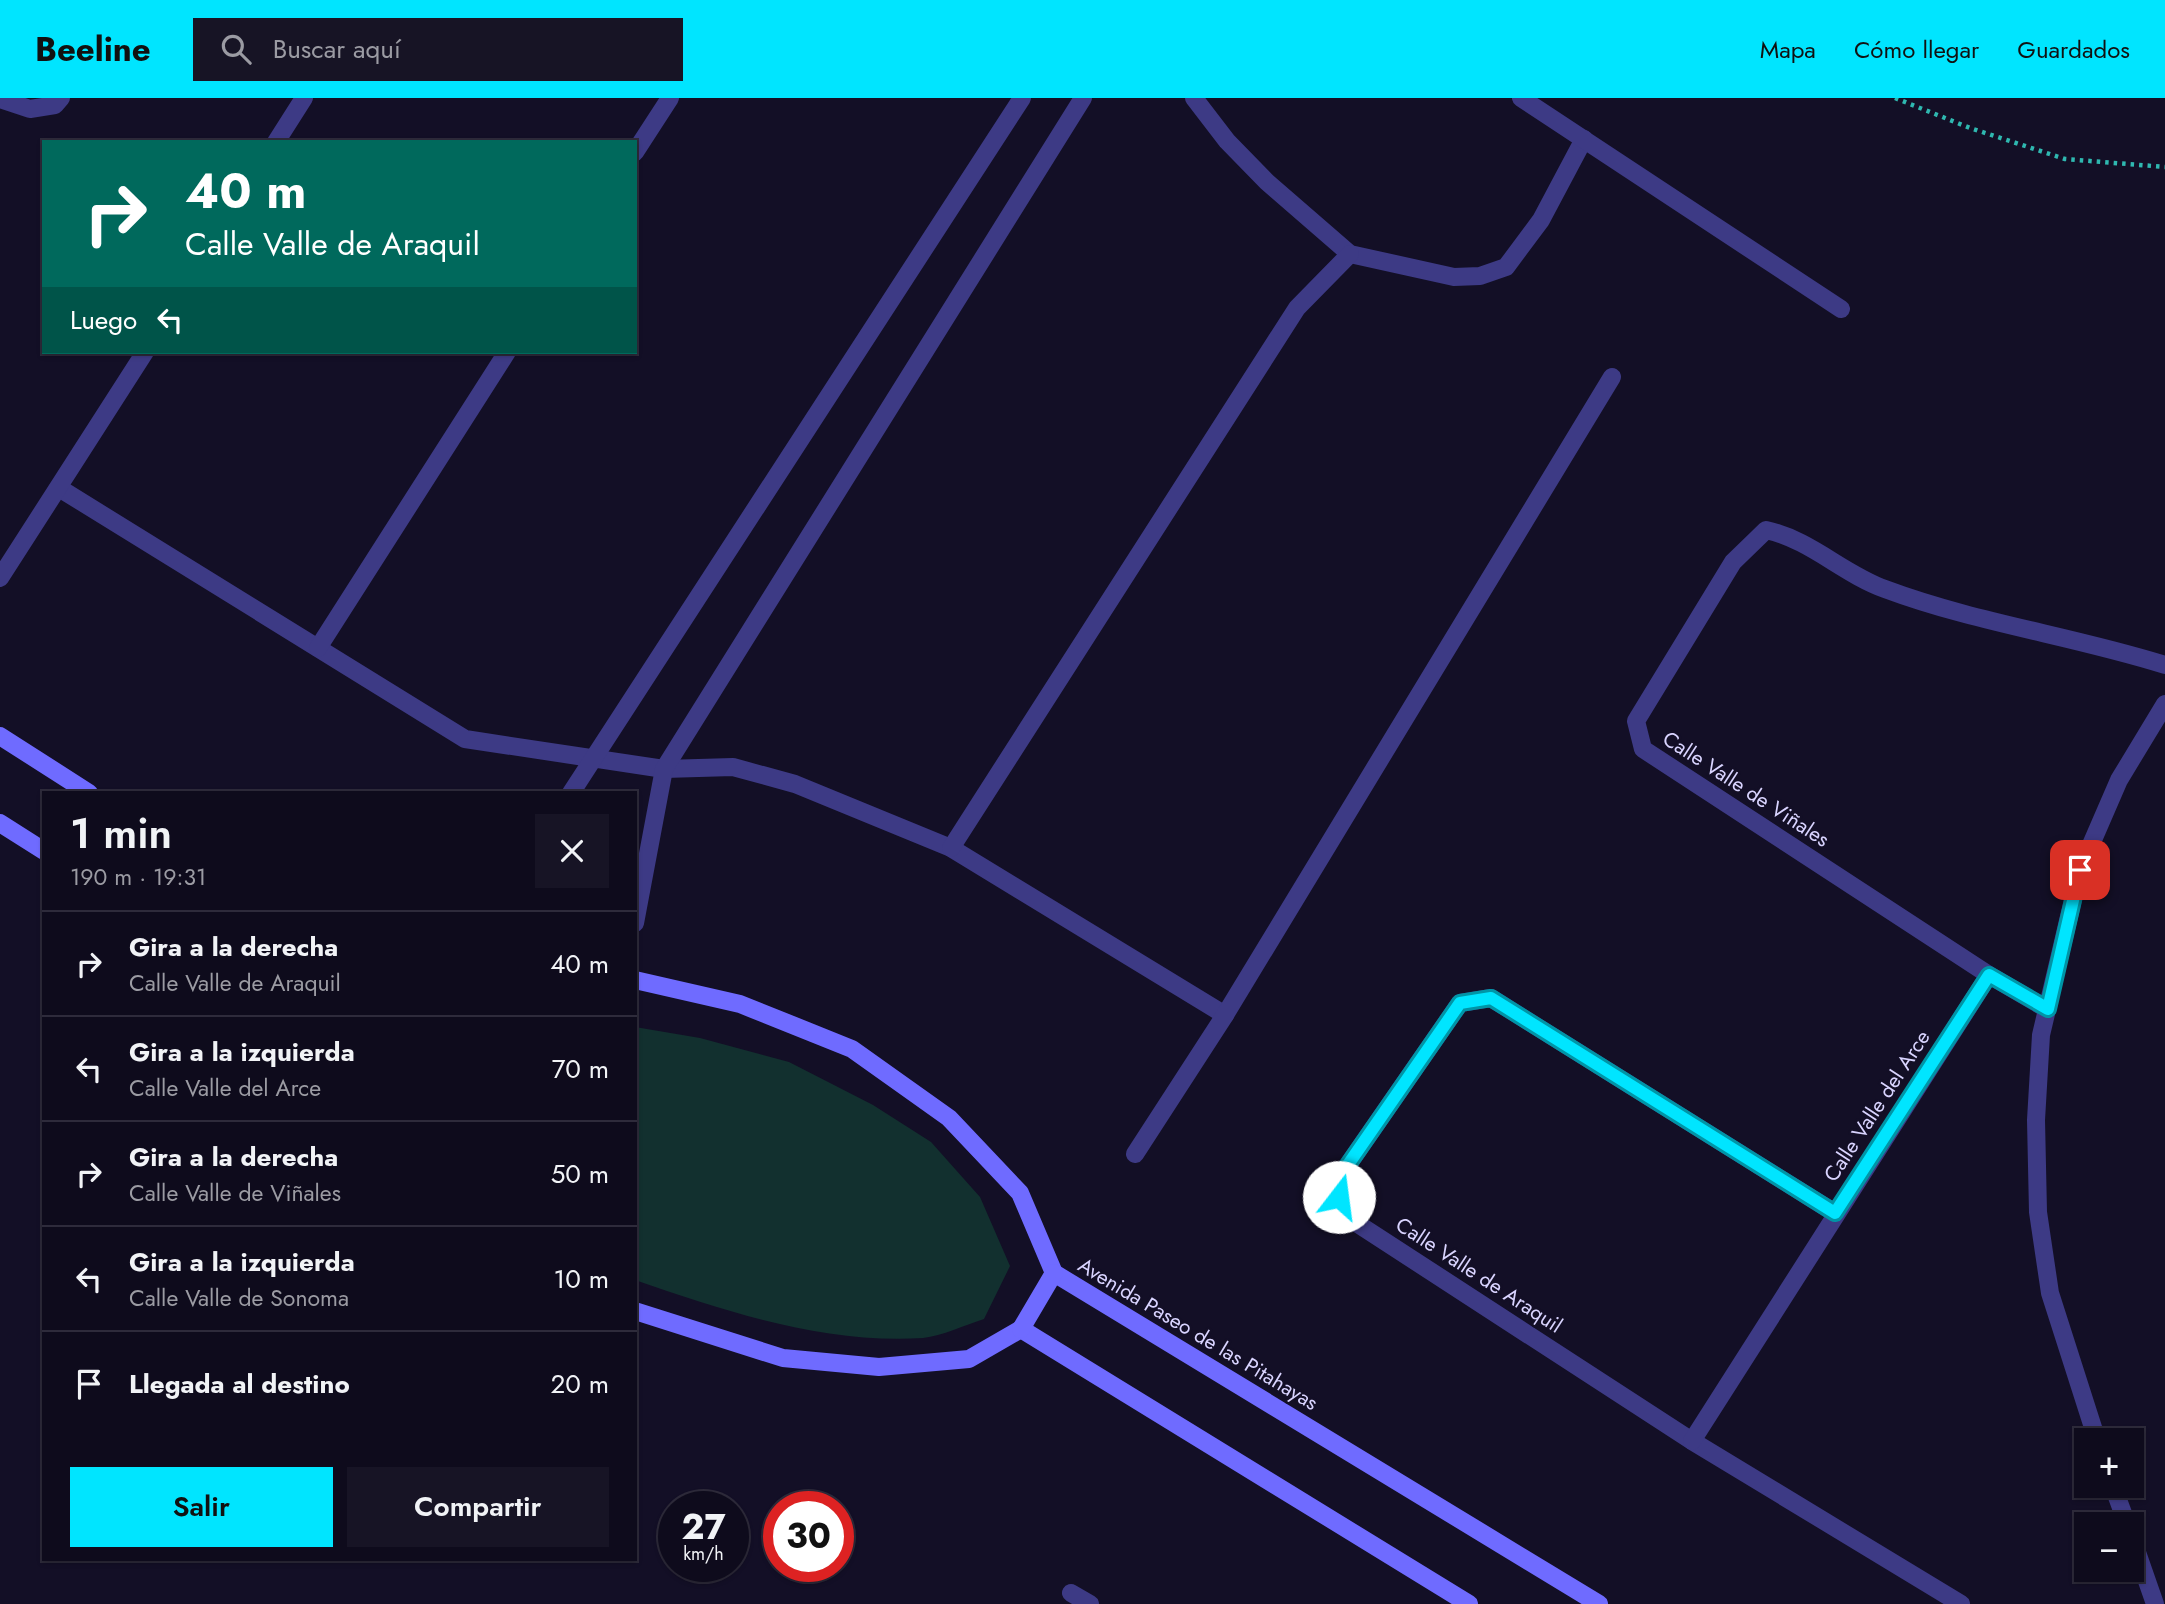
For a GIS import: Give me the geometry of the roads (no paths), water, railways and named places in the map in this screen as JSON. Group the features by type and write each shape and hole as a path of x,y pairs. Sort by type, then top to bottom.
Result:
{"street":[{"path":"0,99 30,109 55,105 61,98"},
{"path":"277,140 304,98"},
{"path":"637,149 670,98"},
{"path":"572,791 1023,98"},
{"path":"637,912 664,769 1083,98"},
{"path":"1194,98 1227,141 1267,181 1350,254 1454,277 1480,276 1506,267 1541,220 1584,139"},
{"path":"1521,98 1841,309"},
{"path":"951,848 1297,308 1350,254"},
{"path":"0,578 144,354"},
{"path":"318,648 506,354"},
{"path":"1135,1154 1225,1015 1612,377"},
{"path":"60,488 465,739 664,769 733,767 795,784 951,848 1225,1015"},
{"name":"Calle Valle de Viñales","path":"2048,1009 1989,975 1643,749 1636,721 1733,562 1766,530 1790,536 1883,589 1958,612 2113,649 2165,665"},
{"path":"2093,1428 2050,1293 2038,1212 2036,1120 2041,1035 2080,870 2119,780 2165,705"},
{"path":"0,736 86,791"},
{"path":"0,823 42,850"},
{"name":"Calle Valle del Arce","path":"1692,1441 1989,975"},
{"name":"Avenida Paseo de las Pitahayas","path":"637,980 740,1004 852,1049 949,1118 1020,1193 1054,1273 1599,1604"},
{"name":"Calle Valle de Araquil","path":"1835,1213 1491,998 1460,1003 1336,1182 1341,1213 1692,1441 1961,1604"},
{"path":"637,1312 783,1358 878,1367 969,1359 1021,1329 1054,1273"},
{"path":"1021,1329 1469,1604"},
{"path":"2144,1572 2155,1604"},
{"path":"1072,1593 1090,1604"}]}
